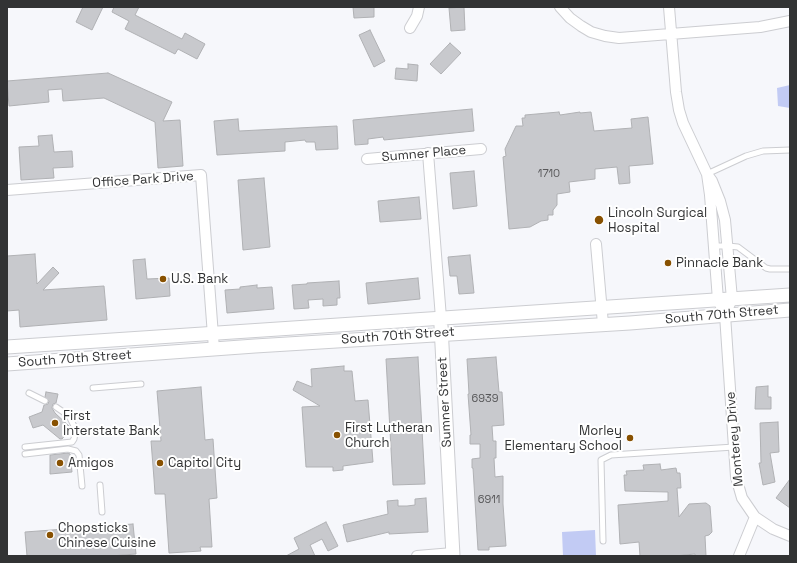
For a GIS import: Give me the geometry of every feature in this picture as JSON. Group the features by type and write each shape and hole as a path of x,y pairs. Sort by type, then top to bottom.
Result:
{"main road":[{"name":"South 70th Street","path":"7,347 790,295"},
{"name":"South 70th Street","path":"7,364 790,310"},
{"name":"Sumner Street","path":"441,318 453,554"}],"street":[{"path":"410,28 417,16 419,7"},
{"path":"560,7 570,18 591,32 619,38 760,27 790,21"},
{"path":"669,7 676,92 679,110 683,123 707,174 712,181 722,208 728,246 732,299 725,315"},
{"name":"Sumner Place","path":"367,160 481,149"},
{"name":"Sumner Street","path":"428,153 441,318"},
{"path":"707,174 718,300 725,315"},
{"name":"Office Park Drive","path":"7,190 201,175 214,349"},
{"path":"596,244 603,324"},
{"name":"Monterey Drive","path":"725,315 736,477 742,498 755,517"},
{"path":"739,556 755,517 773,529 790,536"},
{"path":"417,556 453,554"}],"lane":[{"path":"707,174 746,156 764,151 790,150"},
{"path":"714,246 736,246 766,268 776,270 790,269"},
{"path":"93,388 140,384"},
{"path":"29,393 45,401"},
{"path":"25,447 72,442 75,433 74,426 68,414 56,407"},
{"path":"604,542 601,460 611,455 734,447"},
{"path":"25,454 68,449 76,451 79,455 82,486"},
{"path":"100,485 102,512"}],"shaded area":[{"path":"790,85 790,108 778,106 777,88"},
{"path":"595,530 596,556 563,556 562,532"}],"building":[{"path":"83,7 103,7 92,30 76,22"},
{"path":"114,7 139,7 135,15 182,39 185,33 205,44 197,59 178,49 175,54 125,29 129,21 112,12"},
{"path":"353,7 374,7 374,17 354,18"},
{"path":"464,7 465,30 451,31 449,8"},
{"path":"370,30 385,61 374,67 359,35"},
{"path":"450,43 461,53 441,74 430,64"},
{"path":"408,64 418,65 417,81 395,79 396,68 408,69"},
{"path":"108,73 172,102 163,121 180,120 183,166 158,168 155,122 104,98 63,101 62,89 48,90 49,102 9,106 7,81"},
{"path":"472,109 474,131 384,140 383,137 368,139 368,144 355,145 353,120"},
{"name":"Lincoln Surgical Hospital","path":"559,112 560,115 591,112 594,131 632,128 631,119 648,117 653,164 629,166 630,183 619,184 617,167 595,169 595,179 569,182 570,192 557,194 557,205 553,210 553,215 548,215 548,220 541,221 530,227 509,229 503,157 506,156 505,149 516,126 523,126 522,118 525,118 525,115"},
{"path":"238,119 239,131 337,126 338,149 316,150 315,142 306,142 305,140 285,142 285,151 217,155 214,121"},
{"path":"52,135 54,152 72,151 73,167 53,168 54,178 21,180 19,147 39,146 38,136"},
{"path":"474,171 477,206 453,209 450,173"},
{"path":"264,178 270,247 243,250 238,180"},
{"path":"419,197 421,219 380,222 378,201"},
{"path":"35,254 37,284 53,267 59,273 43,290 104,286 107,320 20,327 19,310 7,311 7,256"},
{"path":"470,255 474,293 459,294 457,276 450,276 448,257"},
{"name":"U.S. Bank","path":"145,259 147,279 169,278 170,296 136,299 133,260"},
{"path":"418,278 420,299 368,304 366,283"},
{"path":"339,281 340,298 337,298 337,305 323,306 323,299 308,300 309,308 294,309 292,285"},
{"path":"257,285 257,288 272,287 274,309 227,313 225,290 240,289 240,287"},
{"path":"418,357 425,484 393,485 386,359"},
{"path":"496,357 499,392 502,392 504,425 492,426 493,441 496,441 496,458 494,458 495,477 503,476 506,546 489,547 489,550 478,550 472,459 480,458 480,444 470,444 471,435 467,359"},
{"name":"First Lutheran Church","path":"344,366 344,371 352,371 355,401 368,400 373,462 343,466 343,470 333,471 333,467 306,467 302,407 320,406 293,390 297,381 312,387 311,369"},
{"path":"768,386 768,397 771,397 771,409 755,409 756,387"},
{"path":"201,387 205,440 213,439 217,498 209,499 212,547 200,547 201,551 169,553 165,494 155,494 151,441 161,441 157,391"},
{"path":"46,392 58,394 56,403 53,404 52,408 55,413 70,427 62,439 43,425 33,428 29,417 42,412 44,405 48,404 49,401 45,397"},
{"path":"778,422 779,452 770,453 775,482 763,485 759,463 761,463 760,423"},
{"path":"70,454 72,472 50,474 50,455"},
{"name":"Morley Elementary School","path":"660,464 661,470 676,468 677,473 680,473 681,488 677,488 679,517 689,504 706,503 710,506 712,532 705,536 706,556 695,556 695,554 675,556 640,556 639,542 620,544 618,505 668,501 668,492 625,491 624,475 627,475 626,471 644,470 643,465"},
{"path":"790,479 790,508 776,498"},
{"path":"426,498 428,532 389,534 389,532 347,542 343,525 388,514 387,501 398,500 398,506 407,506 415,505 415,499"},
{"path":"326,522 338,546 328,551 322,539 310,545 315,556 286,556 299,549 294,538"},
{"path":"133,524 136,554 111,556 27,556 25,532"}],"place":[{"name":"Lincoln Surgical Hospital","path":"599,220"},
{"name":"Pinnacle Bank","path":"668,263"},
{"name":"U.S. Bank","path":"163,279"},
{"name":"First Interstate Bank","path":"55,423"},
{"name":"First Lutheran Church","path":"337,435"},
{"name":"Morley Elementary School","path":"630,438"},
{"name":"Amigos","path":"60,463"},
{"name":"Capitol City","path":"160,463"},
{"name":"Chopsticks Chinese Cuisine","path":"50,535"}]}
